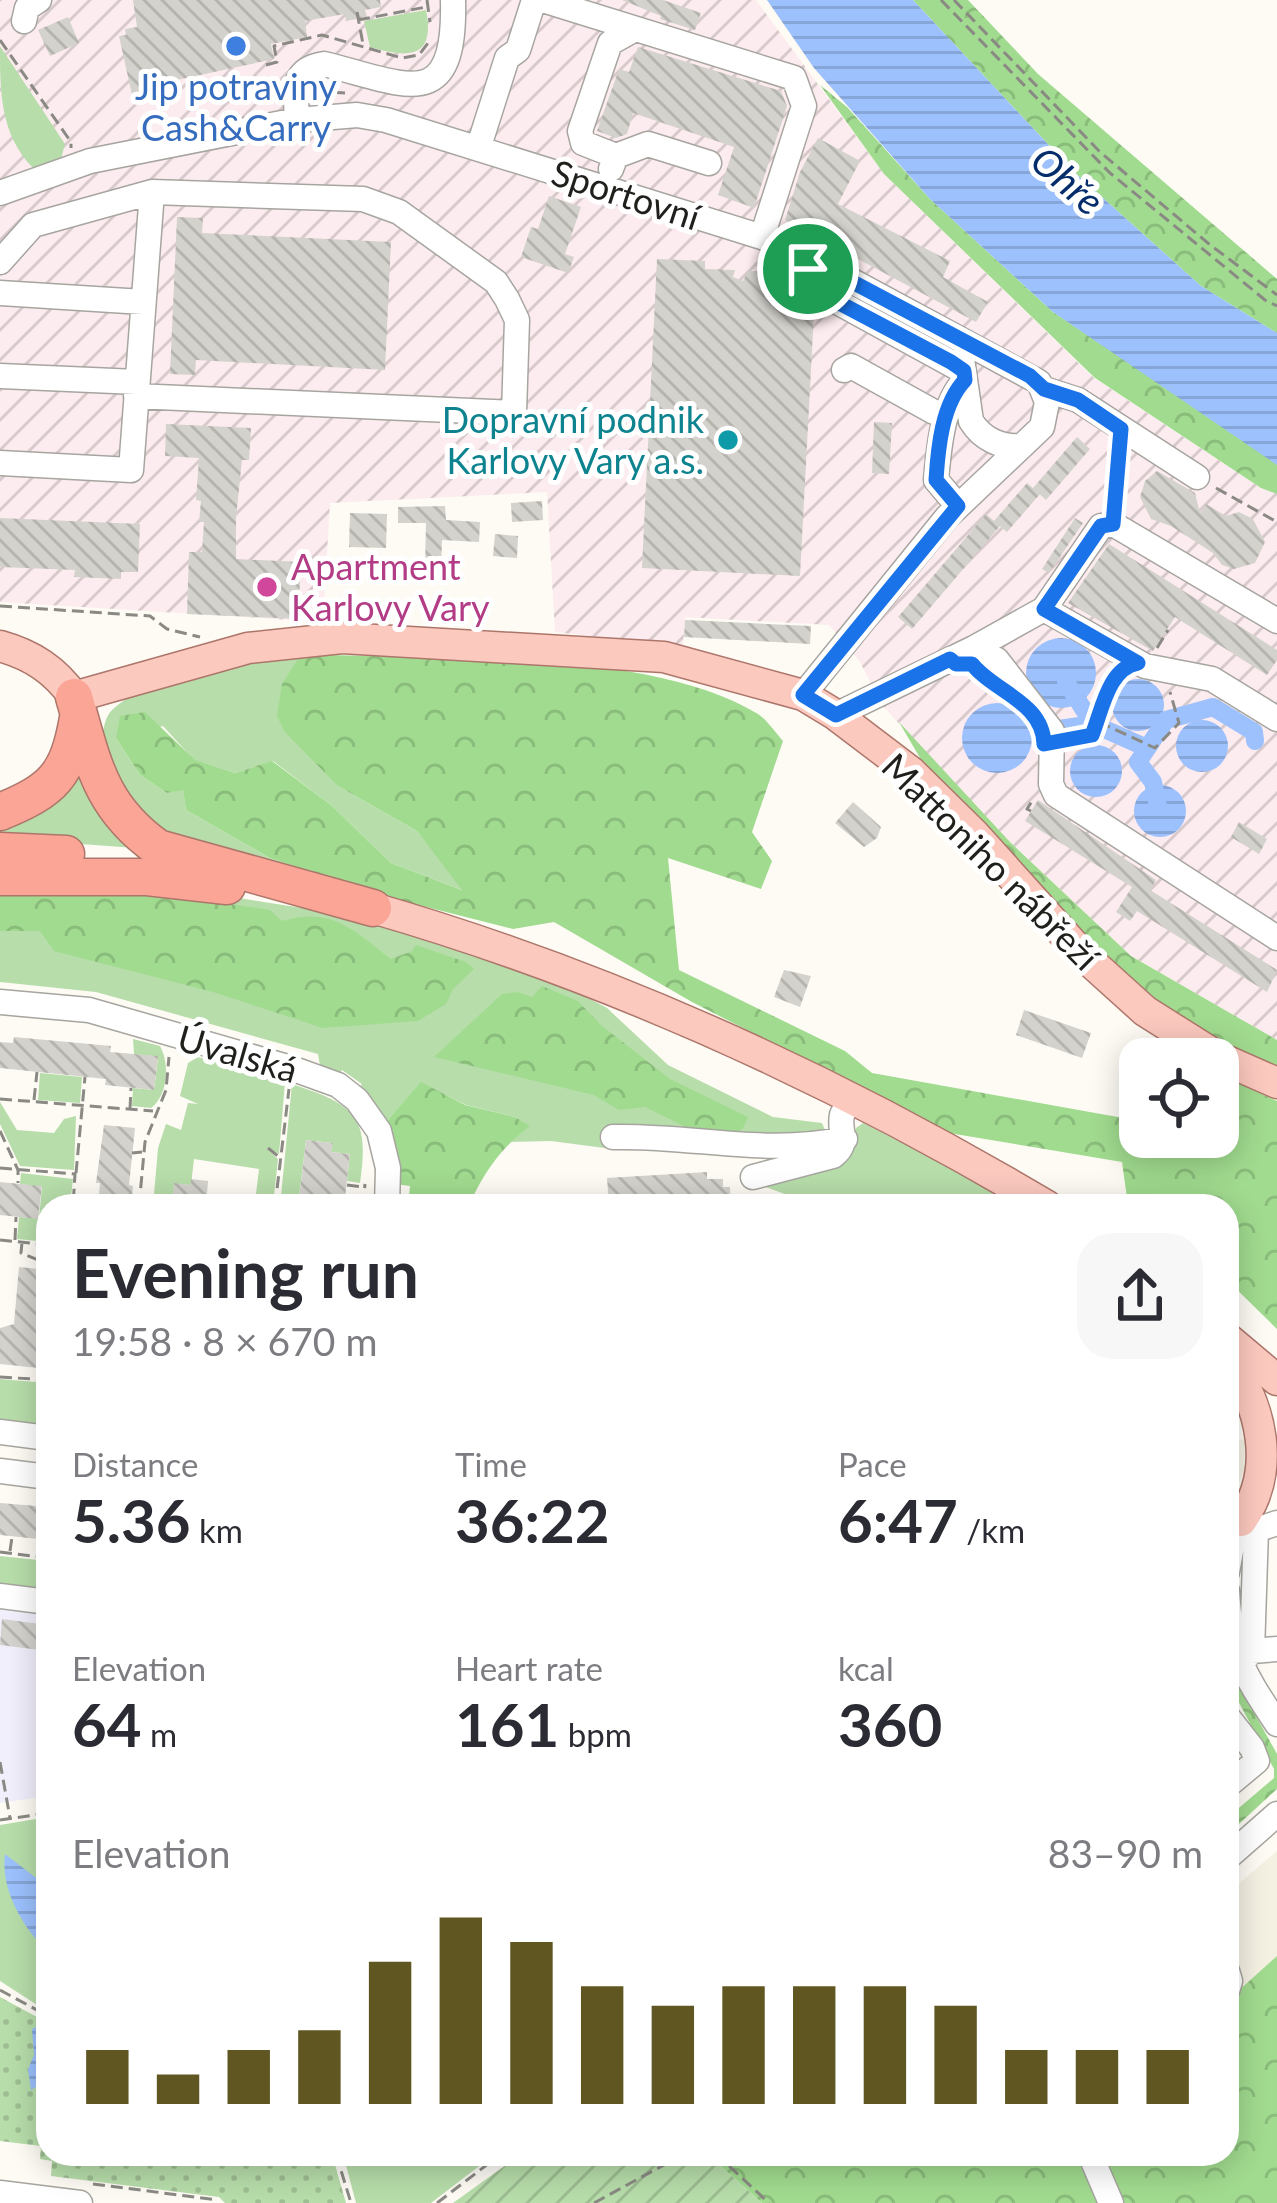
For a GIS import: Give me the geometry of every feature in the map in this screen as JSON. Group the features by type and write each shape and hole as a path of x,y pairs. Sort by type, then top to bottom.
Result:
{"highway":[{"path":"0,812 50,786 70,760 76,706"},
{"path":"76,706 114,809 158,848 373,908"},
{"path":"0,851 161,858 225,867"},
{"path":"0,877 147,877 373,908"}],"main road":[{"name":"Mattoniho nábřeží","path":"76,706 248,648 343,638 664,657 803,695 911,772 1083,955 1145,1011 1218,1057 1277,1083"},
{"path":"0,646 37,660 60,677 76,706"},
{"path":"373,908 477,938 586,979 851,1100 1025,1194"},
{"path":"1239,1348 1277,1380"},
{"path":"1239,1378 1253,1402 1263,1444 1249,1509 1266,1524"}],"street":[{"path":"479,146 508,58 518,50 538,0 794,78 804,106 762,237"},
{"path":"297,108 299,74 324,64 413,86 434,80 444,69 452,45 436,2"},
{"path":"635,29 610,43 580,131 583,143 616,156 648,144 709,163"},
{"name":"Sportovní","path":"0,193 90,161 297,108 357,115 479,146 762,237 960,338 1030,376 1044,389 1078,400 1197,477"},
{"path":"604,188 616,156"},
{"path":"0,262 33,225 152,191 363,199 399,212 496,282 517,320 514,413 0,376"},
{"path":"0,464 131,470 152,191"},
{"path":"798,253 830,298 964,375"},
{"path":"0,293 143,302"},
{"path":"960,338 971,421 1004,446 1022,446"},
{"path":"844,370 851,366 934,412 946,414"},
{"path":"958,506 936,480 946,414 964,375"},
{"path":"803,695 958,506 1042,427 1047,403 1044,389"},
{"path":"836,715 1044,609 1101,526 1113,524 1277,621"},
{"path":"1044,609 1138,663 1212,679 1277,719"},
{"path":"974,648 998,660 1052,731 1051,784 1056,795 1277,938"},
{"name":"Úvalská","path":"0,1002 89,1010 338,1085 357,1100 379,1131 388,1168 387,1194"},
{"path":"753,1178 833,1156 845,1139 842,1117 851,1100"},
{"path":"613,1137 654,1136 761,1148 800,1148 845,1139"},
{"path":"0,1432 36,1436"},
{"path":"0,1471 36,1476"},
{"path":"1266,1524 1260,1668 1277,1724"},
{"path":"0,1596 36,1600"},
{"path":"1239,1644 1260,1668"},
{"path":"1239,1731 1257,1761 1239,1776"},
{"path":"1239,1847 1277,1814"},
{"path":"1095,2166 1111,2203"},
{"path":"0,2193 79,2193"}],"path":[{"path":"940,0 1109,173 1277,306"},
{"path":"954,0 1100,152 1208,244 1277,295"},
{"path":"266,64 278,62 274,46 322,35 402,58 419,55 430,40 436,2 358,20"},
{"path":"357,12 364,48"},
{"path":"0,40 71,142"},
{"path":"297,108 330,89 351,95"},
{"path":"1113,524 1121,429"},
{"path":"1197,477 1277,522"},
{"path":"0,606 150,616 167,629 208,638"},
{"path":"1053,744 1092,735 1116,677 1129,664 1150,659 1168,630"},
{"path":"1098,721 1155,748 1179,723 1170,692 1174,672"},
{"path":"1031,811 1037,789"},
{"path":"140,1194 144,1151 166,1090 167,1049"},
{"path":"34,1102 37,1072"},
{"path":"74,1194 85,1077"},
{"path":"277,1194 290,1080"},
{"path":"130,1109 131,1088"},
{"path":"0,1099 155,1111"},
{"path":"0,1131 19,1170 17,1184"},
{"path":"268,1148 280,1159"},
{"path":"132,1153 144,1151"},
{"path":"0,1168 75,1174"},
{"path":"364,1194 365,1187"},
{"path":"14,1241 16,1217"},
{"path":"0,1240 36,1244"},
{"path":"22,1242 21,1252 36,1259"},
{"path":"0,1376 36,1379"},
{"path":"10,1553 12,1537"},
{"path":"0,1552 36,1556"},
{"path":"0,1762 10,1818"},
{"path":"0,1820 36,1815"},
{"path":"0,1990 36,2010"},
{"path":"340,2166 351,2203"},
{"path":"437,2203 485,2166"},
{"path":"594,2203 662,2166"},
{"path":"729,2166 770,2203"},
{"path":"79,2193 218,2200"}],"shaded area":[{"path":"0,0 756,0 884,174 1094,378 1277,494 1277,1040 1131,956 1010,842 882,705 860,662 829,625 685,617 683,647 555,632 547,492 330,503 323,622 0,602"},
{"path":"1245,1439 1239,1483 1239,1440"},
{"path":"0,1609 36,1613 36,1798 0,1803"},
{"path":"1277,1851 1277,1965 1239,2013 1239,1884"}],"green space":[{"path":"913,0 968,0 1038,74 1277,279 1277,333 1201,286 1074,172"},
{"path":"426,10 427,38 416,51 396,53 370,47 364,21"},
{"path":"0,46 65,144 61,159 33,168 14,141 2,96"},
{"path":"820,85 847,107 930,199 1053,312 1277,462 1277,494 1095,378 884,174"},
{"path":"305,651 330,655 298,659 338,786 417,831 465,891 391,863 331,805 273,761 235,773 194,760 163,726 116,738 140,775 167,793 183,789 186,810 270,858 350,883 200,854 133,818 102,737 112,710 177,677"},
{"path":"330,655 491,658 609,668 665,679 758,714 783,741 752,832 772,861 761,889 668,858 679,970 845,1051 872,1073 1119,1117 1119,1158 1239,1158 1239,1083 1277,1101 1277,1329 1239,1292 1239,1194 1126,1194 1122,1162 949,1133 692,1002 554,922 513,929 383,896 270,858 186,810 183,790 167,793 140,775 116,738 120,716 145,712 195,760 235,773 272,761 331,805 391,863 462,890 417,831 338,786 284,731 277,716 282,684 298,659"},
{"path":"899,722 1010,842 1131,956 1277,1040 1277,1069 1239,1052 1239,1038 1208,1038 1184,1027 1124,980 934,782"},
{"path":"82,757 135,848 0,838 0,823"},
{"path":"0,888 188,890 315,910 440,940 575,991 607,1008 668,1065 773,1117 822,1123 828,1137 612,1133 612,1149 551,1141 508,1142 529,1126 515,1117 466,1105 421,1083 385,1123 358,1089 362,1084 342,1070 338,1076 320,1066 318,1054 96,992 0,982"},
{"path":"158,893 270,910 282,921 328,919 353,930 391,959 416,945 474,969 453,989 446,1004 418,1021 323,1028 213,992 54,951 40,931 0,931 0,894"},
{"path":"542,986 578,1001 670,1079 748,1117 743,1128 730,1139 694,1131 645,1107 619,1110 594,1095 434,1057 502,994 532,997"},
{"path":"133,1039 160,1046 163,1053 164,1087 151,1108 132,1106 133,1088 154,1090 158,1057 134,1054"},
{"path":"198,1057 285,1082 279,1154 267,1149 278,1159 274,1194 256,1194 259,1169 194,1159 191,1185 175,1184 174,1194 154,1194 158,1148 166,1124 181,1130 188,1103 198,1104 180,1096 188,1063"},
{"path":"40,1073 82,1077 80,1103 38,1100"},
{"path":"421,1082 465,1105 515,1117 530,1126 494,1162 475,1194 409,1194 410,1186 395,1184 385,1123"},
{"path":"292,1084 331,1099 353,1116 363,1160 360,1183 347,1181 350,1154 331,1152 332,1143 306,1140 299,1194 281,1194"},
{"path":"0,1102 17,1130 54,1133 64,1119 76,1116 74,1170 20,1166 0,1124"},
{"path":"863,1123 995,1194 785,1194 757,1184 853,1138"},
{"path":"21,1173 73,1179 71,1194 41,1194 42,1187 20,1184"},
{"path":"19,1217 36,1218 36,1241 17,1239"},
{"path":"0,1379 36,1382 36,1428 0,1424"},
{"path":"0,1556 36,1560 36,1588 0,1584"},
{"path":"1239,1688 1277,1754 1277,1789 1239,1824 1239,1808 1274,1778 1274,1769 1239,1702"},
{"path":"36,1819 36,2004 0,1981 0,1825"},
{"path":"1277,1956 1277,2203 762,2203 720,2166 1239,2166 1239,1990"},
{"path":"0,1997 36,2016 36,2145 0,2141"},
{"path":"52,2166 335,2166 346,2203 225,2203 219,2197 51,2176"},
{"path":"346,2166 479,2166 431,2203 356,2203"},
{"path":"504,2166 720,2166 762,2203 453,2203"}],"water":[{"name":"Ohře","path":"767,0 913,0 1074,172 1201,286 1277,333 1277,465 1053,312 930,199 814,68"},
{"path":"1061,638 1086,648 1096,673 1086,698 1061,708 1036,698 1026,673 1036,648"},
{"path":"1138,679 1156,687 1164,705 1156,723 1138,731 1120,723 1112,705 1120,687"},
{"path":"997,703 1022,713 1032,738 1022,763 997,773 972,763 962,738 972,713"},
{"path":"1202,720 1220,728 1228,746 1220,764 1202,772 1184,764 1176,746 1184,728"},
{"path":"1096,745 1114,753 1122,771 1114,789 1096,797 1078,789 1070,771 1078,753"},
{"path":"1160,785 1178,793 1186,811 1178,829 1160,837 1142,829 1134,811 1142,793"},
{"path":"5,1854 36,1878 36,1939 16,1908 4,1868"},
{"path":"36,2027 36,2087 31,2090 28,2069 34,2055 32,2029"}],"building":[{"path":"133,0 380,0 381,7 365,10 367,17 346,21 345,14 305,21 307,37 271,44 274,59 149,86 150,91 132,95 119,36 137,27"},
{"path":"622,0 663,0 701,13 695,30"},
{"path":"68,17 79,43 50,56 38,30"},
{"path":"638,47 781,91 787,106 754,208 718,195 734,147 633,113 627,134 616,138 597,131 619,69 629,72"},
{"path":"818,138 860,161 838,204 950,261 943,277 988,302 976,322 785,220 800,172"},
{"path":"549,196 581,207 565,254 574,257 568,273 521,257 531,227 538,229"},
{"path":"177,217 203,218 202,233 391,242 385,370 196,360 195,375 170,374"},
{"name":"Dopravní podnik Karlovy Vary a.s.","path":"657,259 705,261 705,269 735,270 733,277 743,281 748,271 780,272 778,311 814,313 800,576 642,568"},
{"path":"874,422 892,423 889,474 872,473"},
{"name":"Apartment Karlovy Vary","path":"166,424 251,428 249,460 242,460 236,559 301,562 298,619 187,614 189,552 202,552 204,522 199,522 201,501 196,500 199,458 165,456"},
{"path":"1077,437 1090,449 1046,500 1033,488"},
{"path":"1157,471 1195,493 1200,513 1206,504 1226,516 1239,512 1253,519 1265,542 1255,563 1234,569 1222,565 1213,553 1151,519 1140,497 1145,481"},
{"path":"1027,483 1040,494 1007,532 1000,526 912,629 898,617 986,514 994,521"},
{"path":"542,501 543,520 512,522 511,503"},
{"path":"445,506 446,520 480,522 479,542 442,540 441,568 425,567 426,523 398,523 398,507"},
{"path":"350,513 387,514 386,548 349,547"},
{"path":"0,518 140,524 138,572 121,572 121,579 74,577 75,570 0,567"},
{"path":"1075,518 1083,523 1049,573 1042,569"},
{"path":"495,534 518,536 517,558 493,556"},
{"path":"1109,544 1277,650 1277,660 1267,675 1175,617 1153,651 1068,603"},
{"path":"685,620 811,626 810,644 684,637"},
{"path":"1038,800 1156,880 1150,890 1277,970 1267,992 1137,911 1130,921 1116,912 1132,887 1025,821"},
{"path":"853,802 881,827 877,838 864,847 835,823"},
{"path":"1239,822 1267,839 1259,854 1231,837"},
{"path":"784,970 811,976 800,1007 774,997"},
{"path":"1024,1010 1091,1033 1082,1058 1016,1035"},
{"path":"14,1037 111,1046 110,1052 158,1056 154,1090 105,1085 106,1079 0,1068 0,1042 13,1043"},
{"path":"104,1125 135,1128 132,1194 99,1194 100,1183 96,1183"},
{"path":"306,1140 333,1143 331,1152 350,1154 345,1194 299,1194"},
{"path":"707,1172 707,1179 723,1179 730,1194 608,1194 607,1178"},
{"path":"191,1179 208,1181 207,1194 173,1194 174,1183 191,1185"},
{"path":"0,1182 42,1186 41,1194 36,1194 36,1219 0,1215"},
{"path":"19,1267 36,1269 36,1368 0,1364 0,1328 14,1324"},
{"path":"0,1503 36,1506 36,1539 0,1535"},
{"path":"2,1619 36,1623 36,1650 0,1645"}],"waterway":[{"path":"1066,682 1093,724 1147,748"},
{"path":"1158,806 1153,782 1138,762 1166,720 1213,707 1254,732 1255,741"},
{"path":"1059,729 1093,724"}],"place":[{"name":"Jip potraviny Cash&Carry","path":"236,46"},
{"name":"Dopravní podnik Karlovy Vary a.s.","path":"728,440"},
{"name":"Apartment Karlovy Vary","path":"267,587"}],"route":[{"path":"798,253 1030,376 1044,389 1078,400 1121,429 1113,524 1101,526 1044,609 1138,663 1124,667 1116,677 1092,735 1044,744 1040,723 1010,690 984,680 972,664 950,659 836,715 803,695 958,506 936,480 946,414 965,380 964,371 951,362 830,298 808,269 798,253"}]}
